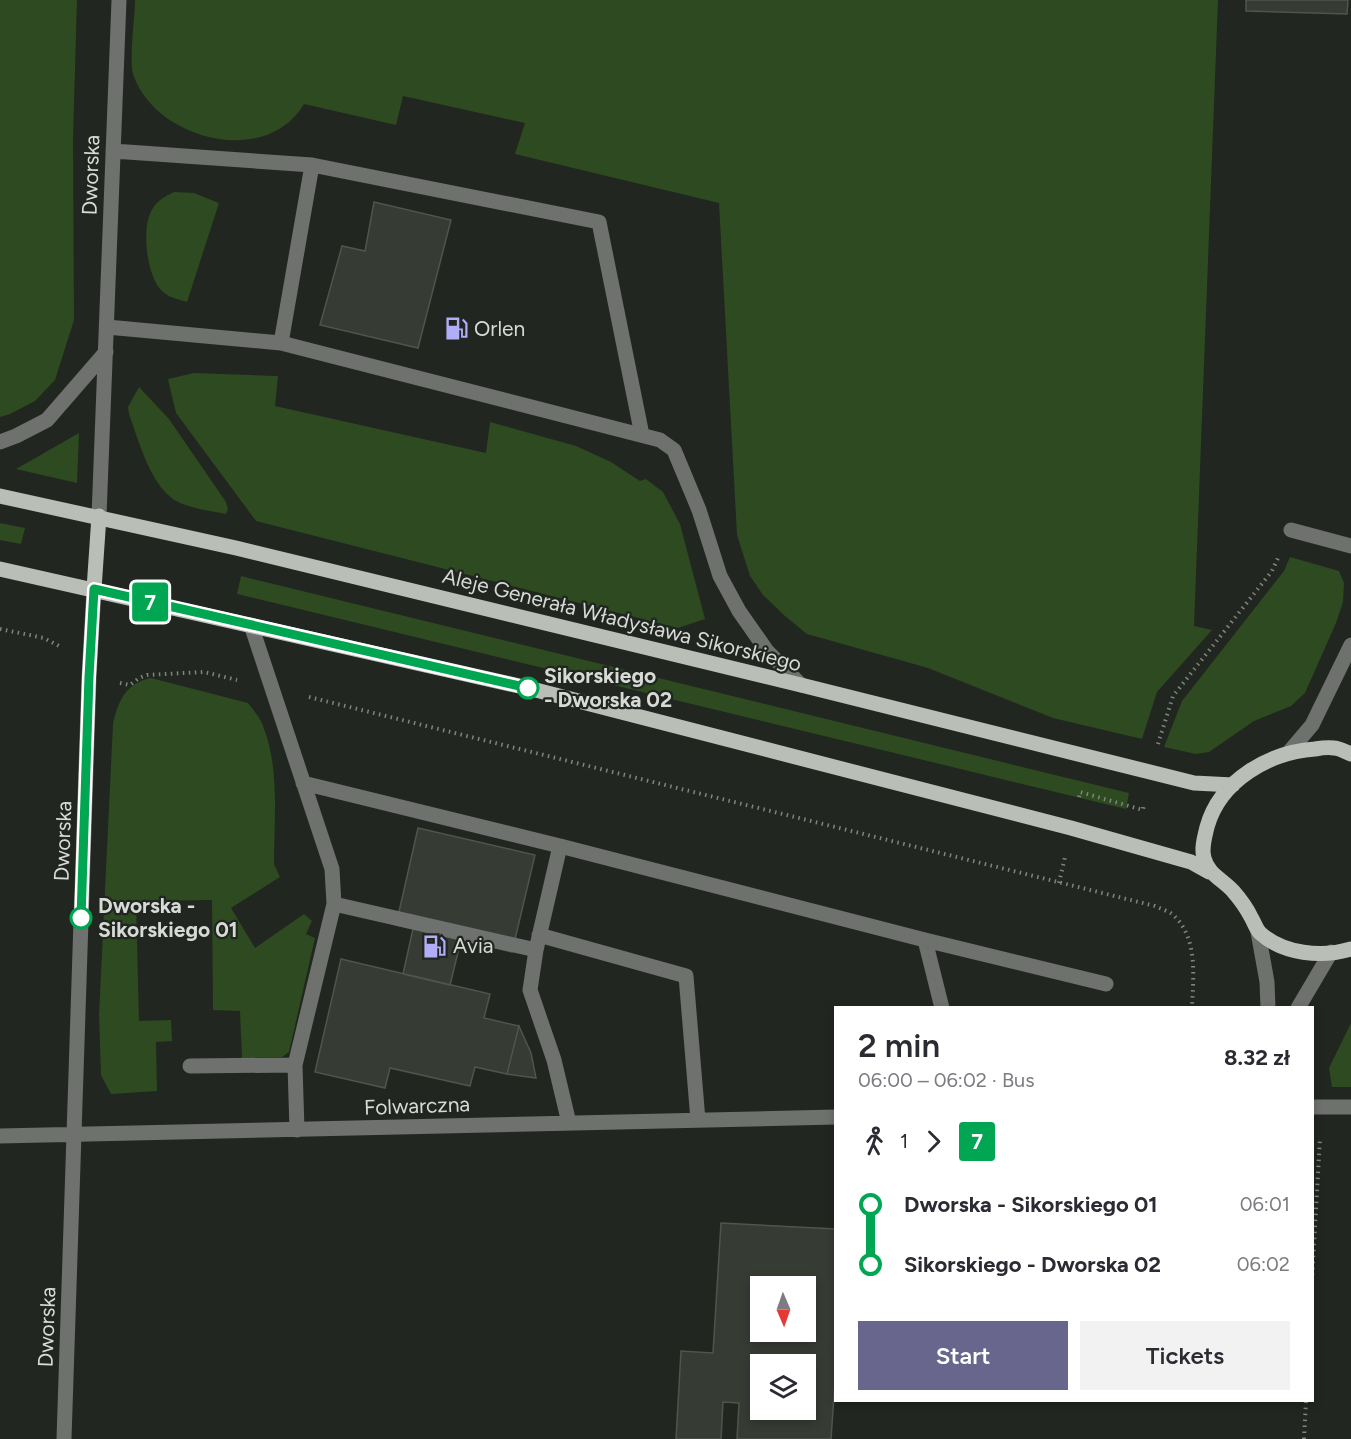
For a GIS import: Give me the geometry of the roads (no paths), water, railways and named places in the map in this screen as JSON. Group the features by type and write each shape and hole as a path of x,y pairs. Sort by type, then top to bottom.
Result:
{"main road":[{"name":"Aleje Generała Władysława Sikorskiego","path":"0,496 99,516 801,685 1194,783 1233,785"},
{"name":"Dworska","path":"94,589 99,516"},
{"path":"0,569 528,688 1071,828 1191,862 1225,881 1241,900 1258,932 1278,945 1295,951 1331,952 1351,949"},
{"path":"1209,872 1203,857 1209,822 1215,808 1233,785 1267,760 1289,752 1334,748 1351,754"}],"street":[{"name":"Dworska","path":"99,516 119,0"},
{"path":"113,151 312,165 599,222 642,435"},
{"path":"281,343 312,165"},
{"path":"107,327 281,343 660,440 674,450 699,510 720,576 739,611 767,651 801,685"},
{"path":"0,442 47,420 106,352"},
{"path":"1291,530 1351,546"},
{"name":"Dworska","path":"64,1439 89,677 94,589"},
{"path":"251,625 332,869 334,904 295,1065 297,1130"},
{"path":"1289,752 1312,725 1351,645"},
{"path":"303,783 1106,984"},
{"path":"560,846 530,990 554,1060 569,1123"},
{"path":"334,904 538,943 686,976 698,1119"},
{"path":"1258,932 1267,982 1268,1006"},
{"path":"925,940 942,1006"},
{"path":"1299,1006 1331,952"},
{"path":"190,1066 295,1065"},
{"path":"1317,1107 1351,1107"},
{"name":"Folwarczna","path":"0,1136 834,1117"}],"place":[{"name":"Orlen","path":"456,329"},
{"name":"Sikorskiego - Dworska 02","path":"528,688"},
{"name":"Dworska - Sikorskiego 01","path":"81,918"},
{"name":"Avia","path":"435,946"}]}
